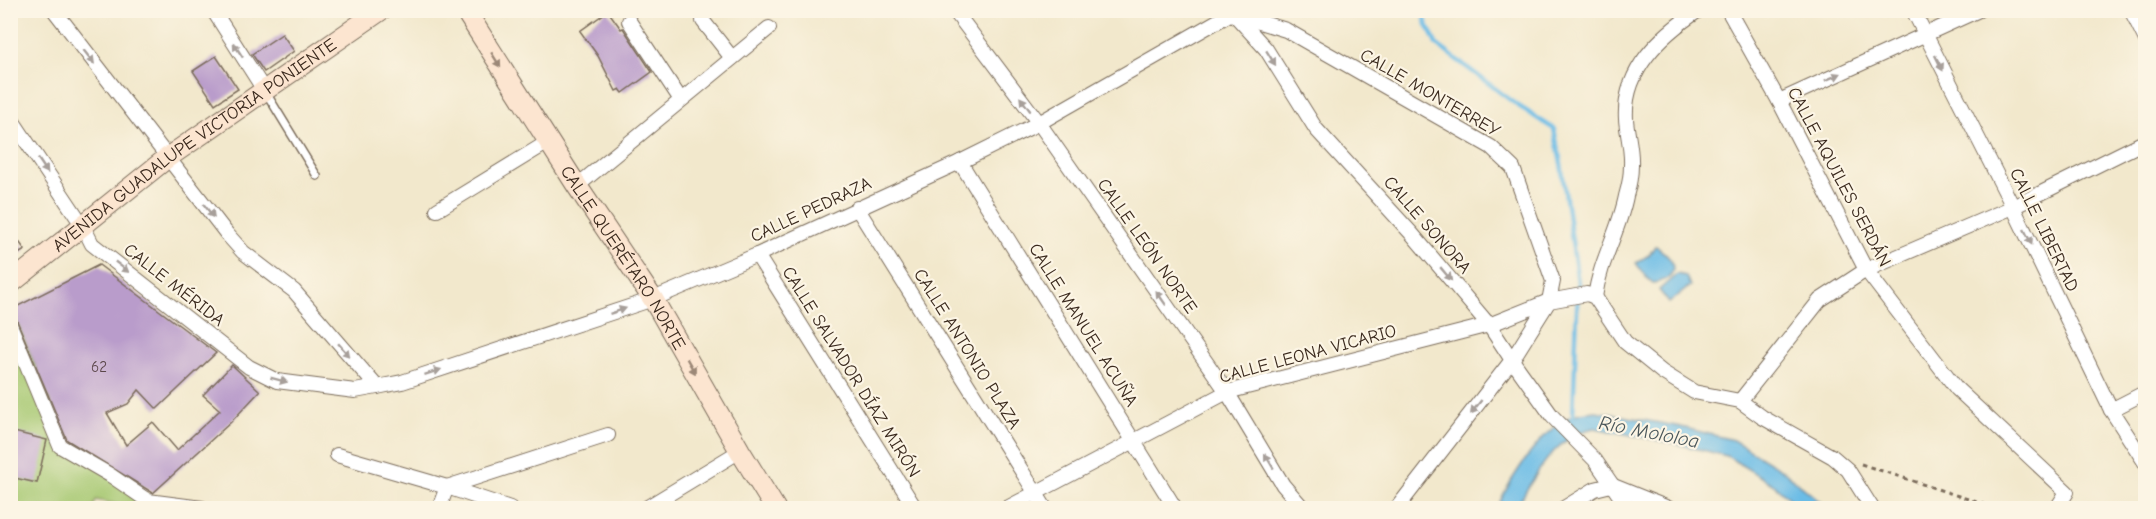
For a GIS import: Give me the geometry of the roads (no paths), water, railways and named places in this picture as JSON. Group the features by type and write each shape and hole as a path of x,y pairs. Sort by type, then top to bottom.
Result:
{"street":[{"path":"54,10 227,234 243,252 294,291 377,387"},
{"path":"213,10 264,90"},
{"name":"AVENIDA GUADALUPE VICTORIA PONIENTE","path":"10,284 167,158 381,10"},
{"name":"CALLE QUERÉTARO NORTE","path":"465,10 652,300 775,508"},
{"name":"CALLE LEÓN NORTE","path":"954,10 1039,123 1227,392 1283,484 1303,508"},
{"path":"1699,10 1673,28 1646,57 1631,81 1626,100 1631,164 1629,184 1624,207 1591,296 1625,342 1662,372 1694,392 1740,401 1762,417 1833,457 1848,470 1872,508"},
{"name":"CALLE AQUILES SERDÁN","path":"1728,10 1779,101 1866,270 1957,389 2067,492 2057,508"},
{"name":"CALLE LIBERTAD","path":"1913,10 2013,207 2111,410 2145,464"},
{"path":"1779,101 1979,10"},
{"path":"2131,10 2145,40"},
{"name":"CALLE PEDRAZA","path":"377,387 402,382 652,300 757,255 960,162 1039,123 1234,12"},
{"name":"CALLE MONTERREY","path":"1234,12 1286,30 1491,147 1514,168 1553,281 1549,301"},
{"name":"CALLE SONORA","path":"1234,12 1266,49 1316,129 1412,234 1489,325 1552,416 1594,460 1628,508"},
{"path":"629,21 681,100"},
{"path":"703,21 732,58"},
{"path":"577,186 770,28"},
{"name":"CALLE MÉRIDA","path":"10,117 83,225 92,244 249,367 276,381 355,391 377,387"},
{"path":"1740,401 1820,300 1866,270 2013,207 2145,141"},
{"path":"437,210 548,142"},
{"name":"CALLE MANUEL ACUÑA","path":"960,162 1175,508"},
{"name":"CALLE ANTONIO PLAZA","path":"857,208 1045,508"},
{"name":"CALLE SALVADOR DÍAZ MIRÓN","path":"757,255 915,508"},
{"name":"CALLE LEONA VICARIO","path":"1007,508 1135,443 1227,392 1489,325 1549,301 1566,297 1591,296"},
{"path":"1397,508 1512,360 1549,301"},
{"path":"10,325 60,446 110,475 148,501 202,508"},
{"path":"2111,410 2145,392"},
{"path":"447,487 608,435"},
{"path":"646,508 740,451"},
{"path":"338,455 510,508"},
{"path":"1564,508 1595,489 1611,485 1668,508"},
{"path":"439,508 447,487"}],"lane":[{"path":"264,90 318,176"}],"water":[{"path":"1655,246 1670,259 1673,270 1665,279 1653,283 1636,263 1649,255"},
{"path":"1677,274 1686,276 1690,286 1669,303 1659,290"},
{"name":"Río Mololoa","path":"1596,411 1681,427 1733,440 1784,471 1827,508 1801,508 1774,485 1727,456 1595,428 1581,432 1557,448 1539,470 1516,508 1497,508 1510,482 1541,440 1553,428 1577,414"}],"waterway":[{"path":"1426,10 1425,20 1436,44 1517,105 1554,129 1578,283 1573,416 1575,419"}]}
